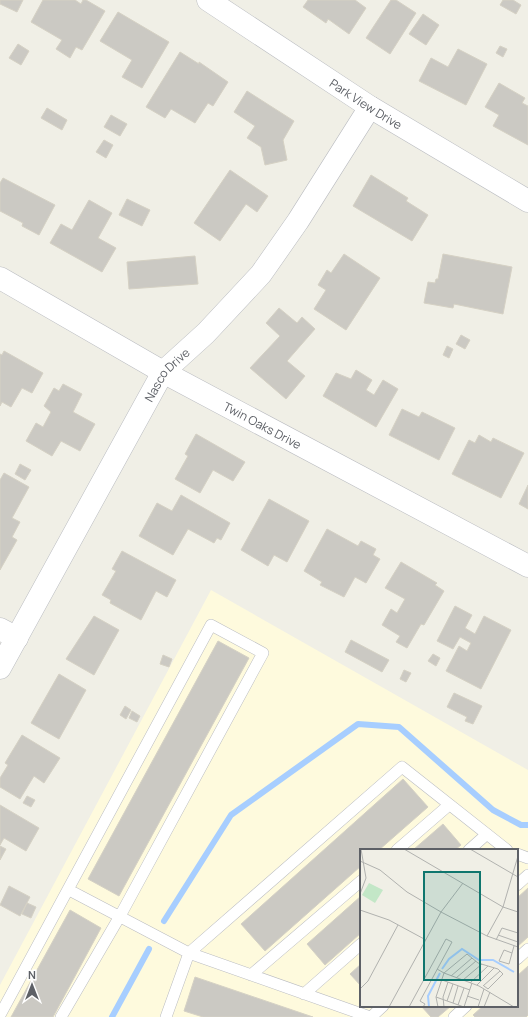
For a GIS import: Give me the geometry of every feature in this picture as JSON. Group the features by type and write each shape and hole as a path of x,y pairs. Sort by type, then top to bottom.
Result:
{"street":[{"name":"Park View Drive","path":"208,0 370,107 528,201"},
{"name":"Nasco Drive","path":"0,668 8,634 163,372 206,333 261,274 298,221 370,107"},
{"name":"Twin Oaks Drive","path":"0,278 163,372 528,566"}],"lane":[{"path":"0,1015 69,890 211,625 263,653 120,916 61,1017"},
{"path":"167,1017 189,954 402,767 506,849"},
{"path":"398,849 449,805"},
{"path":"470,849 486,834"},
{"path":"518,854 528,858"},
{"path":"518,884 528,876"},
{"path":"251,976 360,882"},
{"path":"69,890 189,954 370,1017 382,1007"},
{"path":"304,994 360,945"},
{"path":"518,958 528,949"},
{"path":"454,1017 465,1007"}],"shaded area":[{"path":"211,590 528,770 528,1017 0,1017 0,985"}],"building":[{"path":"0,0 23,0 17,12 0,4"},
{"path":"43,0 75,0 81,4 83,0 86,0 105,11 82,50 76,47 70,58 56,49 62,40 31,22"},
{"path":"308,0 355,0 366,8 349,34 328,19 326,23 303,7"},
{"path":"391,0 396,0 416,13 390,54 366,38"},
{"path":"503,0 513,0 521,5 516,14 500,5"},
{"path":"118,12 169,42 142,88 122,77 132,60 100,41"},
{"path":"423,14 439,25 426,45 409,34"},
{"path":"18,44 29,51 21,65 9,58"},
{"path":"500,46 507,49 503,57 496,53"},
{"path":"458,49 487,64 466,105 419,81 431,58 448,67"},
{"path":"180,52 199,64 199,62 228,82 213,106 208,103 195,123 171,109 165,118 146,107"},
{"path":"499,83 525,98 522,103 528,106 528,145 493,126 499,115 485,107"},
{"path":"247,91 294,121 283,140 287,160 265,165 261,147 247,138 255,126 234,112"},
{"path":"47,108 67,120 62,130 41,118"},
{"path":"111,115 127,124 120,136 104,127"},
{"path":"104,140 113,145 106,158 96,152"},
{"path":"230,170 268,196 257,212 246,204 220,241 194,223"},
{"path":"371,175 408,198 406,201 428,215 412,241 353,206"},
{"path":"3,178 55,205 39,235 22,226 23,223 0,211 0,183"},
{"path":"127,199 150,210 142,226 119,215"},
{"path":"89,200 112,213 98,238 116,248 102,272 50,243 61,224 72,230"},
{"path":"344,254 380,278 346,330 314,309 326,290 318,285 327,270 331,273"},
{"path":"443,254 512,267 503,314 454,304 453,308 424,303 428,282 435,283 436,279 438,279"},
{"path":"195,256 198,284 129,289 127,262"},
{"path":"279,308 297,323 302,317 315,329 287,361 305,376 286,399 250,368 280,336 266,323"},
{"path":"461,335 470,340 465,349 456,344"},
{"path":"447,346 453,349 449,358 443,355"},
{"path":"4,351 43,373 32,393 22,388 11,407 2,402 0,406 0,354 2,355"},
{"path":"356,370 372,380 366,390 374,395 383,380 398,389 376,427 323,396 336,373 351,379"},
{"path":"63,384 82,394 73,412 95,424 80,451 61,441 52,456 26,441 36,423 43,427 51,412 44,406 54,388 59,391"},
{"path":"402,409 419,417 422,412 455,428 439,460 389,435"},
{"path":"196,434 245,462 233,481 213,470 200,493 175,479 188,456 185,454"},
{"path":"479,435 491,442 493,438 524,453 501,498 452,474 469,440 475,443"},
{"path":"20,464 31,470 25,480 15,474"},
{"path":"4,473 29,487 12,518 20,522 12,537 17,540 0,570 0,480"},
{"path":"528,485 528,509 519,504"},
{"path":"181,495 230,523 221,540 217,538 214,543 188,529 173,555 139,536 157,503 172,511"},
{"path":"269,499 309,521 287,562 274,555 268,566 241,550"},
{"path":"327,529 358,546 361,541 376,549 373,555 380,559 366,583 355,577 344,597 320,585 322,582 304,571"},
{"path":"122,551 176,580 167,597 156,591 141,620 110,603 111,600 102,595 116,571 112,569"},
{"path":"401,562 437,583 435,585 444,591 424,625 421,624 407,648 396,642 400,636 382,625 391,609 397,613 405,599 385,588"},
{"path":"455,606 472,615 465,628 475,634 484,616 511,630 481,689 446,671 459,646 467,651 471,643 460,637 453,649 437,641"},
{"path":"94,616 119,630 94,675 66,659"},
{"path":"351,640 389,660 382,672 345,652"},
{"path":"218,641 249,658 119,896 88,879"},
{"path":"433,654 440,658 436,666 428,661"},
{"path":"163,655 172,659 169,667 160,664"},
{"path":"404,670 411,673 406,682 400,679"},
{"path":"59,674 86,690 59,739 31,723"},
{"path":"454,693 482,706 473,724 465,721 467,717 447,707"},
{"path":"125,706 131,710 126,719 120,715"},
{"path":"132,711 140,716 137,722 129,718"},
{"path":"22,735 60,758 44,783 34,776 20,799 0,787 0,778 8,765 5,763"},
{"path":"403,779 428,807 380,849 360,849 360,867 265,951 241,924"},
{"path":"27,796 35,800 31,807 23,803"},
{"path":"0,805 39,828 26,851 4,838 0,845"},
{"path":"443,824 461,845 456,849 414,849"},
{"path":"0,846 6,849 0,860"},
{"path":"9,886 30,897 20,916 0,905"},
{"path":"528,888 528,937 518,946 518,897"},
{"path":"360,897 360,934 325,965 307,944"},
{"path":"27,903 36,907 31,918 22,914"},
{"path":"70,910 101,928 53,1017 11,1017"},
{"path":"360,965 360,985 350,974"},
{"path":"528,966 528,1015 526,1017 475,1017 473,1015 482,1007 518,1007 518,975"},
{"path":"195,977 313,1017 203,1017 184,1011"},
{"path":"422,1007 450,1007 438,1017 431,1017"}],"waterway":[{"path":"164,921 231,815 358,724 399,727 493,810 521,825 528,825"},
{"path":"112,1017 149,949"}]}
